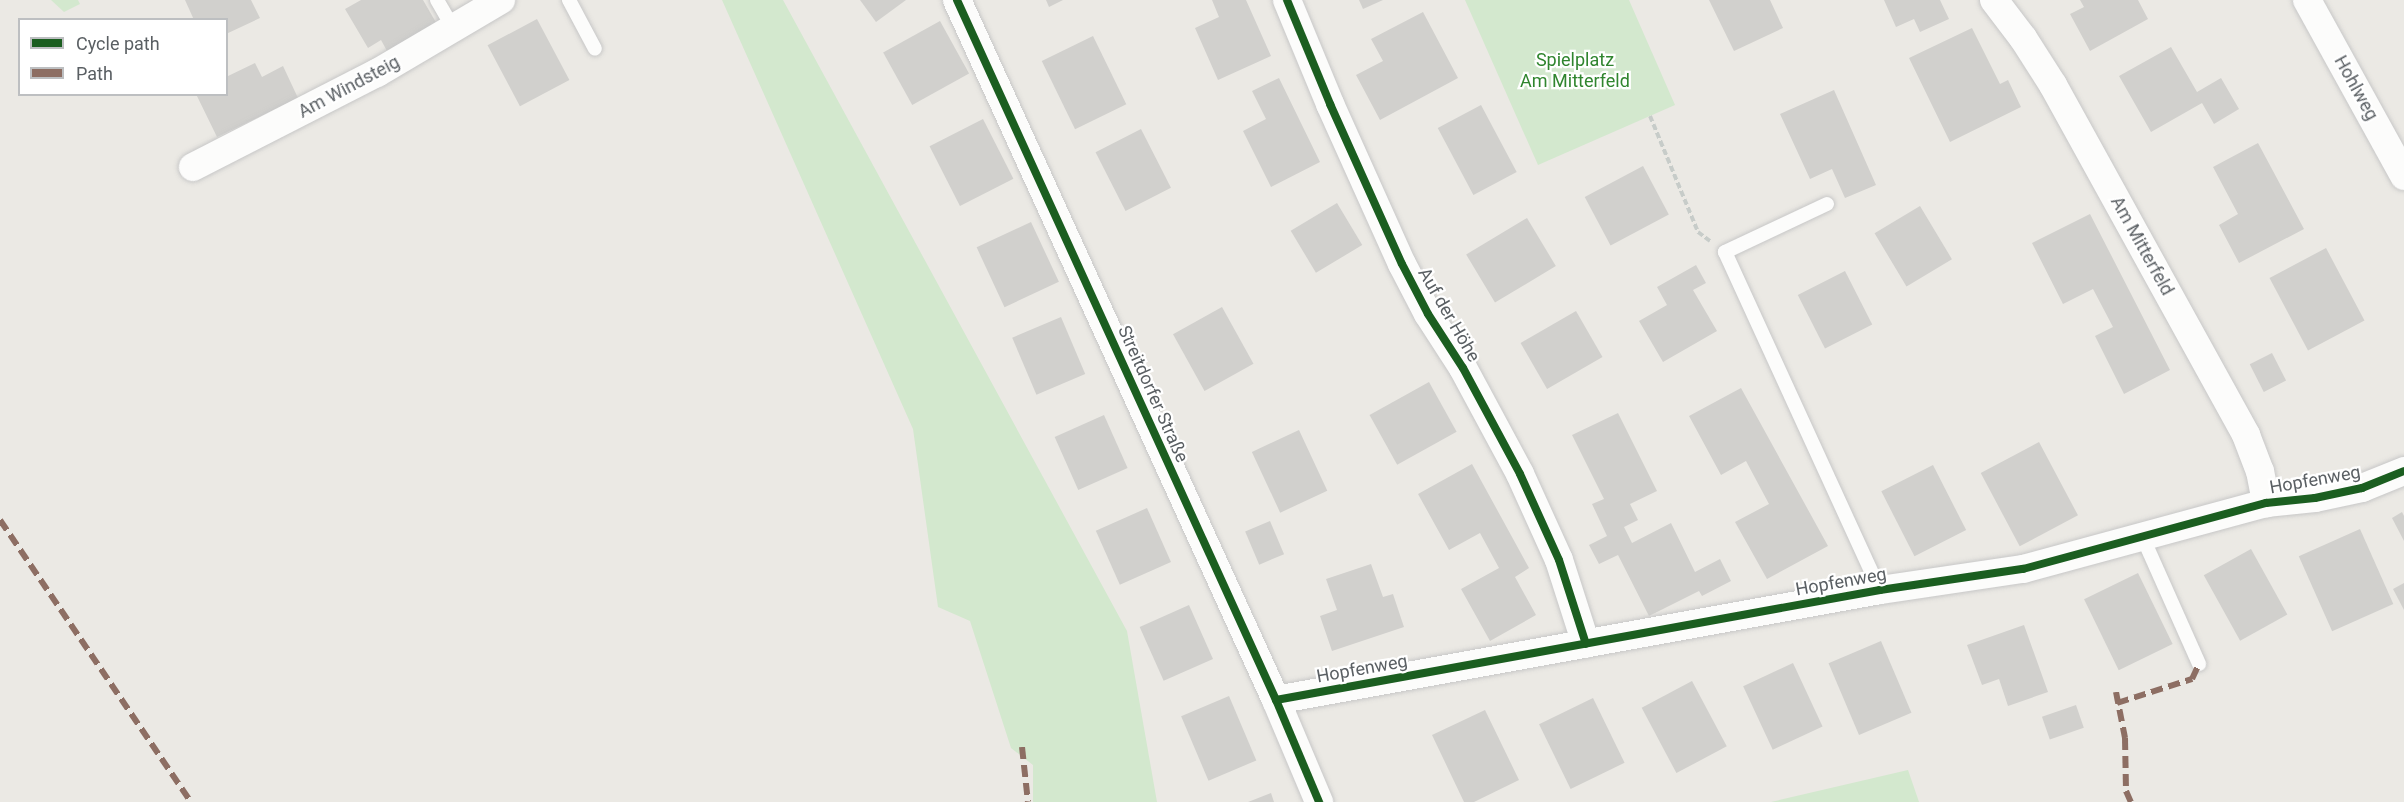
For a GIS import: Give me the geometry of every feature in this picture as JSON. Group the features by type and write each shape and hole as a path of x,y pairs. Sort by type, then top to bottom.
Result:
{"street":[{"name":"Am Windsteig","path":"193,167 377,73 501,0"},
{"name":"Streitdorfer Straße","path":"957,0 1276,700 1319,802"},
{"name":"Auf der Höhe","path":"1287,0 1330,104 1402,264 1428,314 1463,368 1520,474 1559,560 1586,644"},
{"name":"Am Mitterfeld","path":"1994,0 2023,38 2053,85 2246,435 2260,471 2266,503"},
{"name":"Hohlweg","path":"2307,0 2404,176"},
{"name":"Hopfenweg","path":"1276,700 1880,590 2023,569 2266,503 2336,495 2362,488 2404,471"}],"lane":[{"path":"437,0 453,28"},
{"path":"569,0 594,49"},
{"path":"1827,204 1725,252 1880,590"},
{"path":"2143,538 2199,664"}],"path":[{"path":"1650,116 1698,232 1725,252"}],"green space":[{"path":"51,0 78,0 80,4 64,12"},
{"path":"722,0 783,0 1127,631 1157,802 1033,802 1033,765 1011,748 970,621 938,607 913,429"},
{"name":"Spielplatz Am Mitterfeld","path":"1465,0 1629,0 1675,105 1538,165"},
{"path":"1908,770 1919,802 1771,802"}],"building":[{"path":"185,0 251,0 260,18 228,33 228,18 193,18"},
{"path":"361,0 423,0 441,31 392,60 381,40 368,48 345,9"},
{"path":"860,0 906,0 876,22"},
{"path":"1046,0 1063,0 1049,7"},
{"path":"1212,0 1246,0 1271,56 1218,80 1195,28 1219,17"},
{"path":"1359,0 1383,0 1363,9"},
{"path":"1709,0 1770,0 1783,28 1734,51"},
{"path":"1884,0 1940,0 1949,19 1920,32 1914,19 1896,27"},
{"path":"2080,0 2138,0 2148,19 2090,51 2070,14 2084,7"},
{"path":"1423,12 1458,78 1380,120 1356,75 1383,61 1371,39"},
{"path":"537,19 569,80 520,106 488,45"},
{"path":"940,21 969,73 912,105 883,53"},
{"path":"1972,28 2000,84 2008,80 2021,107 1950,142 1909,58"},
{"path":"1093,36 1126,104 1075,129 1042,61"},
{"path":"2171,47 2197,92 2221,78 2239,109 2214,124 2202,103 2151,132 2119,76"},
{"path":"255,63 262,77 283,66 298,98 217,137 197,96 228,96 228,76"},
{"path":"1279,78 1320,162 1271,187 1243,131 1266,119 1252,91"},
{"path":"1834,90 1876,185 1845,198 1832,169 1810,179 1780,114"},
{"path":"1481,105 1517,172 1473,195 1438,128"},
{"path":"983,119 1013,179 960,206 930,146"},
{"path":"1141,129 1171,188 1126,211 1096,152"},
{"path":"2258,143 2304,229 2239,263 2219,225 2238,214 2213,167"},
{"path":"1643,166 1669,215 1611,246 1585,197"},
{"path":"1337,203 1362,245 1316,273 1291,231"},
{"path":"1920,206 1952,259 1907,286 1875,233"},
{"path":"2090,214 2170,370 2124,394 2095,336 2113,327 2093,289 2063,304 2032,243"},
{"path":"1527,218 1556,266 1495,303 1466,255"},
{"path":"1031,222 1059,282 1005,307 977,247"},
{"path":"2326,248 2364,320 2308,350 2269,278"},
{"path":"1696,265 1706,283 1693,290 1717,331 1663,362 1639,321 1667,305 1657,287"},
{"path":"1845,271 1872,324 1825,349 1798,295"},
{"path":"1222,307 1254,364 1205,391 1173,334"},
{"path":"1576,311 1602,357 1547,389 1521,343"},
{"path":"1061,317 1085,374 1036,395 1012,338"},
{"path":"2272,353 2286,381 2264,392 2250,364"},
{"path":"1429,382 1457,432 1397,465 1370,415"},
{"path":"1741,388 1828,546 1767,579 1735,522 1769,504 1746,461 1721,475 1689,416"},
{"path":"1618,413 1657,491 1630,504 1638,520 1624,527 1632,543 1671,523 1695,572 1720,559 1731,581 1702,596 1699,591 1649,616 1618,555 1599,564 1589,545 1607,536 1592,504 1604,499 1572,435"},
{"path":"1104,415 1128,468 1078,490 1055,437"},
{"path":"1299,430 1327,491 1280,513 1252,452"},
{"path":"2039,442 2078,515 2020,546 1981,473"},
{"path":"1472,464 1529,568 1515,577 1536,615 1490,641 1461,589 1499,568 1480,533 1449,550 1418,494"},
{"path":"1933,465 1966,530 1914,556 1881,491"},
{"path":"1147,508 1171,562 1120,585 1096,531"},
{"path":"2402,512 2404,516 2404,541 2392,518"},
{"path":"1270,521 1284,554 1259,565 1245,532"},
{"path":"2360,529 2393,604 2332,631 2299,556"},
{"path":"2251,549 2287,615 2240,641 2204,575"},
{"path":"1371,564 1383,597 1393,594 1404,627 1332,651 1320,616 1337,610 1326,579"},
{"path":"2138,573 2173,644 2119,670 2084,599"},
{"path":"2404,583 2404,610 2393,589"},
{"path":"1189,605 1213,659 1164,681 1140,627"},
{"path":"2024,625 2048,692 2008,706 1999,679 1982,685 1967,645"},
{"path":"1881,641 1911,713 1859,735 1829,663"},
{"path":"1793,663 1823,726 1773,750 1743,686"},
{"path":"1692,681 1727,746 1676,773 1642,708"},
{"path":"1229,696 1256,760 1208,781 1181,716"},
{"path":"1593,698 1625,763 1571,789 1539,724"},
{"path":"2076,705 2084,728 2050,739 2042,717"},
{"path":"1485,710 1519,780 1474,802 1464,802 1432,735"},
{"path":"1271,793 1274,802 1248,802"}],"marked path":[{"path":"0,520 191,802"},
{"path":"2117,703 2192,679 2199,664"},
{"path":"2116,692 2125,738 2126,791 2131,802"},
{"path":"1022,747 1028,802"}],"cycle path":[{"path":"957,0 1276,700 1319,802"},
{"path":"1287,0 1330,104 1402,264 1428,314 1463,368 1520,474 1559,560 1586,644"},
{"path":"1276,700 1880,590 2023,569 2266,503 2315,498 2362,488 2404,471"}]}
